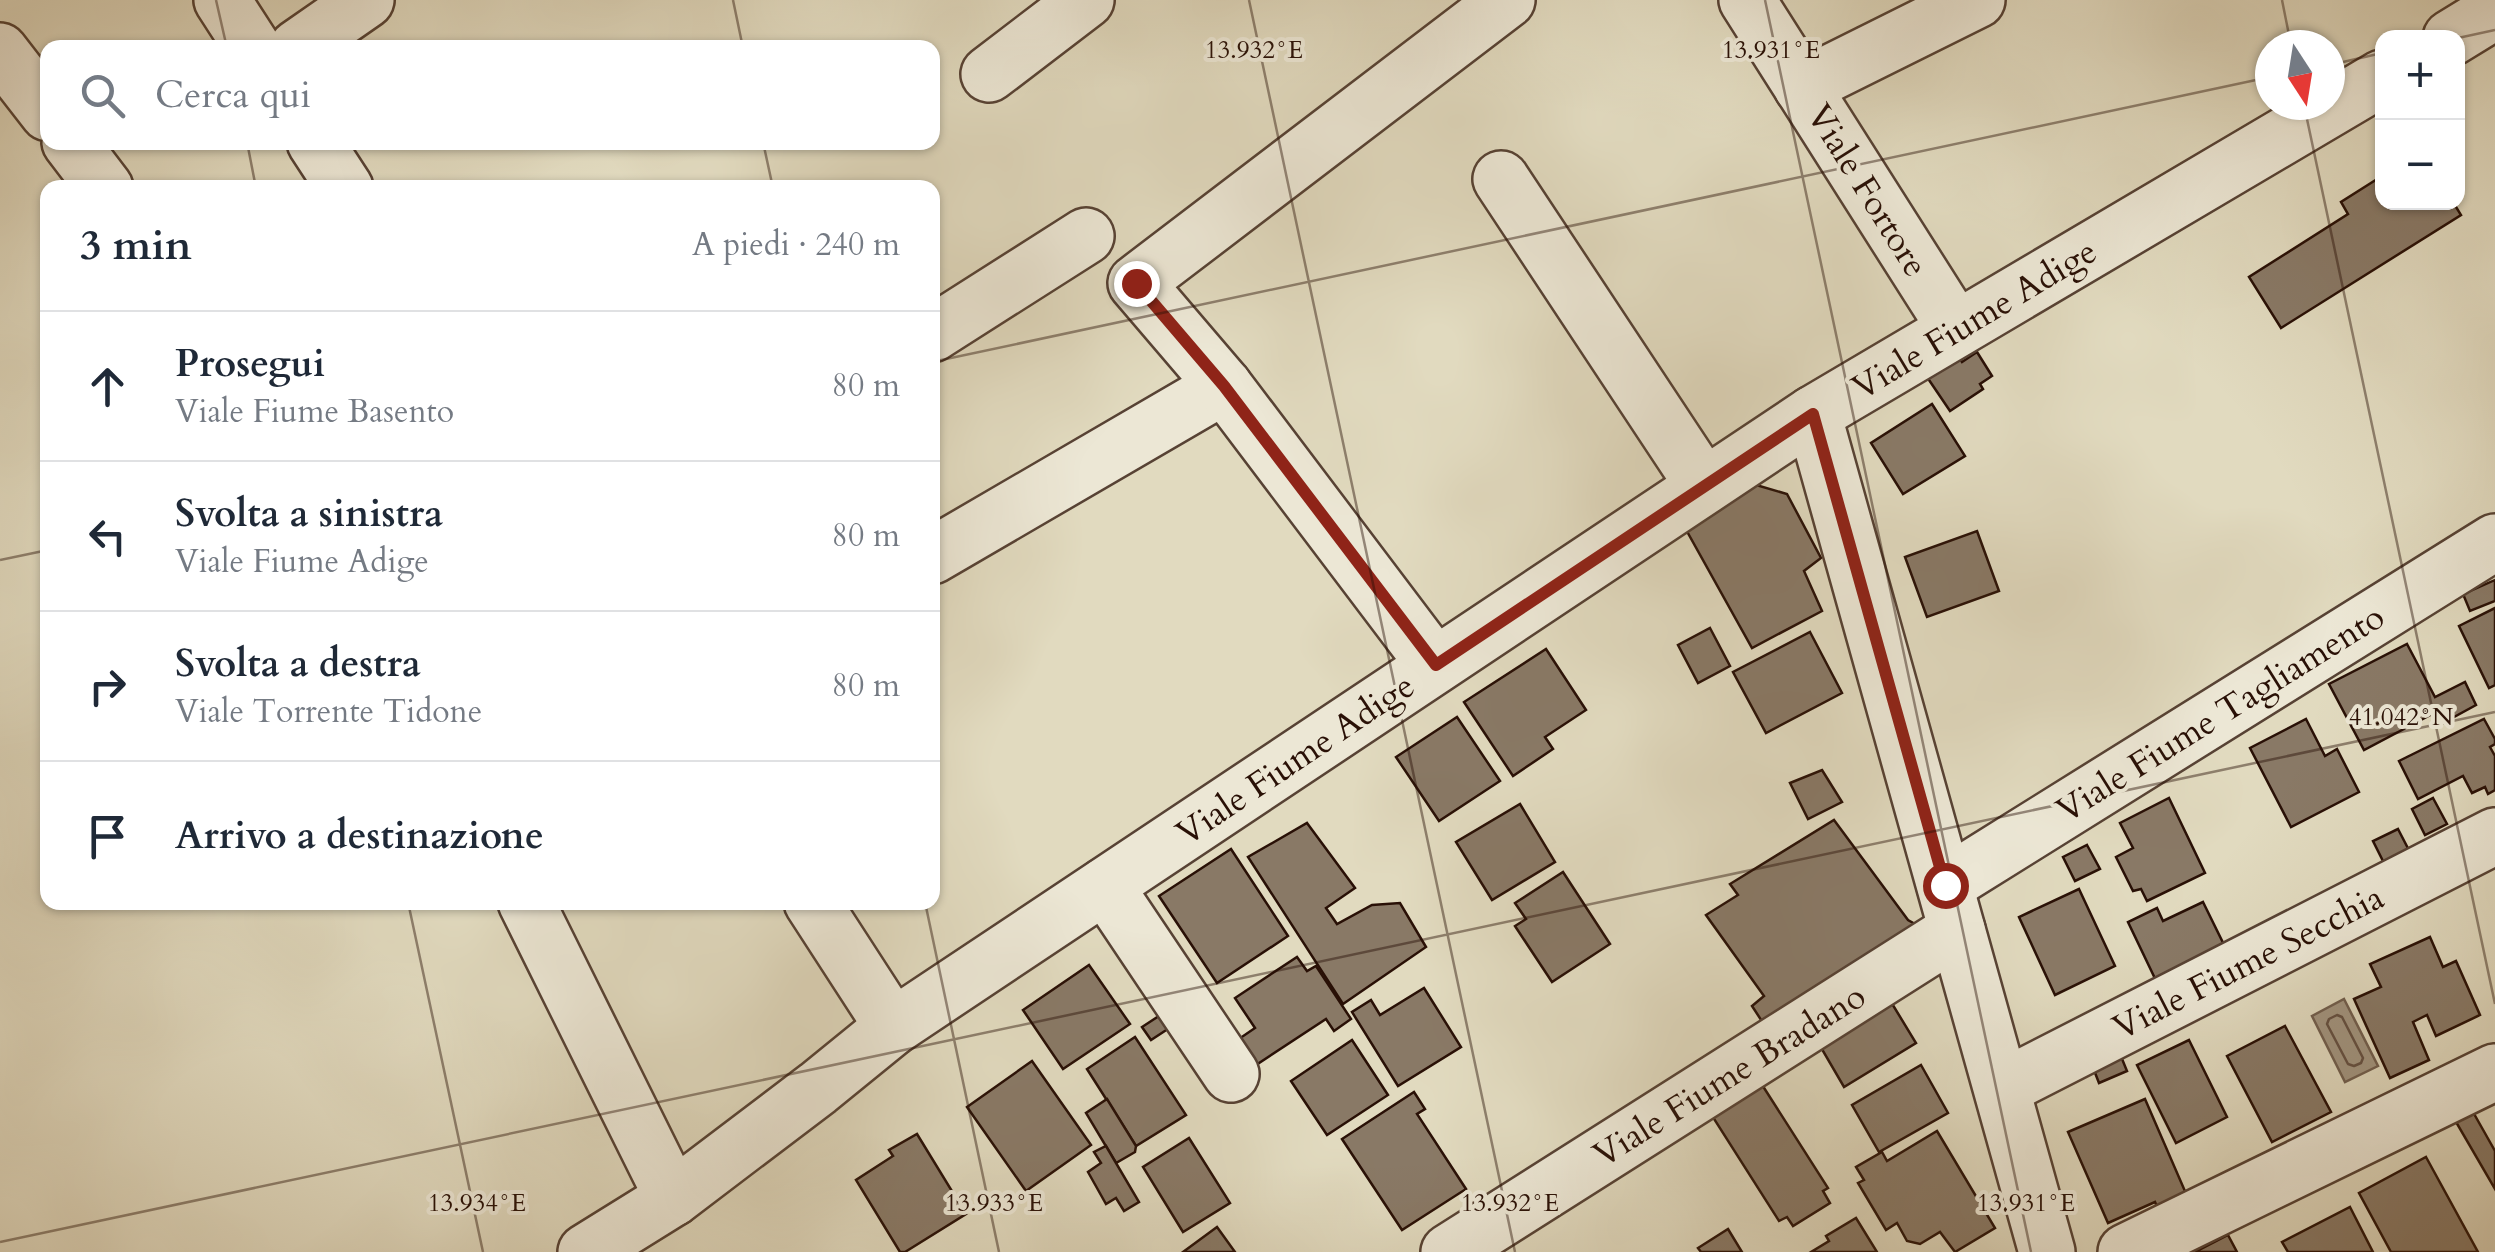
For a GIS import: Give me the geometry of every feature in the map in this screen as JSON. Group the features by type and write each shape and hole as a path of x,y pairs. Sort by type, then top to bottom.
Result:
{"street":[{"path":"222,0 248,40"},
{"path":"308,40 366,0"},
{"path":"989,74 1086,0"},
{"path":"1436,665 1224,386 1136,283 1507,0"},
{"name":"Viale Fortore","path":"1747,0 1956,329"},
{"path":"1802,87 1978,0"},
{"path":"2463,30 2495,11"},
{"path":"0,51 40,103"},
{"name":"Viale Fiume Adige","path":"586,1252 673,1198 893,1027 1813,414 2375,82"},
{"path":"76,150 99,180"},
{"path":"320,150 339,180"},
{"path":"1502,180 1704,486"},
{"path":"940,329 1086,236"},
{"path":"940,551 1224,386"},
{"path":"1813,414 2047,1252"},
{"name":"Viale Fiume Tagliamento","path":"1951,908 2495,542"},
{"name":"Viale Fiume Secchia","path":"2002,1088 2495,836"},
{"path":"1105,886 1232,1074"},
{"name":"Viale Fiume Bradano","path":"1449,1252 1951,908"},
{"path":"530,910 673,1198"},
{"path":"817,910 893,1027"},
{"path":"2126,1252 2495,1072"}],"water":[{"path":"2344,999 2378,1066 2345,1082 2312,1016"}],"building":[{"path":"2375,180 2375,210 2458,210 2461,215 2281,328 2249,277 2348,214 2341,202"},
{"path":"1977,352 1992,376 1980,384 1983,389 1950,411 1927,377 1958,356 1962,362"},
{"path":"1932,404 1965,456 1903,494 1871,443"},
{"path":"1746,482 1787,494 1821,558 1804,571 1822,611 1752,648 1679,517"},
{"path":"1977,531 1999,591 1927,617 1905,557"},
{"path":"2495,580 2495,601 2470,611 2463,594"},
{"path":"2495,608 2495,685 2489,688 2459,626"},
{"path":"1710,628 1730,666 1698,683 1678,645"},
{"path":"1810,632 1842,693 1766,733 1733,672"},
{"path":"2407,644 2435,697 2465,682 2476,705 2443,723 2438,711 2364,750 2329,684"},
{"path":"1546,649 1586,710 1545,737 1553,749 1513,776 1464,702"},
{"path":"1457,717 1500,781 1439,821 1396,757"},
{"path":"2306,719 2325,756 2337,749 2359,792 2291,827 2250,748"},
{"path":"2484,719 2495,739 2490,747 2495,756 2495,790 2488,794 2485,787 2472,793 2463,776 2418,799 2399,761"},
{"path":"1822,770 1842,802 1808,819 1790,783"},
{"path":"2169,798 2205,873 2147,901 2141,889 2133,891 2116,857 2133,848 2120,823"},
{"path":"2433,798 2447,824 2425,835 2412,809"},
{"path":"1520,804 1555,862 1492,900 1456,842"},
{"path":"1834,820 1908,920 1924,929 1767,1029 1752,1006 1764,996 1706,915 1738,895 1730,884"},
{"path":"1307,823 1355,888 1326,908 1337,924 1372,905 1400,903 1426,947 1343,1004 1248,857"},
{"path":"2398,829 2414,860 2389,873 2373,841"},
{"path":"2087,845 2100,869 2075,881 2063,857"},
{"path":"1231,849 1288,936 1217,983 1159,896"},
{"path":"1563,872 1610,944 1552,982 1515,926 1526,919 1515,903"},
{"path":"2079,889 2115,966 2055,995 2019,917"},
{"path":"2203,902 2230,957 2161,991 2128,922 2157,908 2163,921"},
{"path":"2430,937 2443,967 2456,961 2480,1015 2436,1036 2427,1015 2413,1022 2429,1060 2390,1078 2354,999 2381,987 2370,964"},
{"path":"1297,957 1307,971 1316,966 1351,1019 1334,1031 1326,1019 1247,1071 1230,1045 1255,1028 1235,998"},
{"path":"1089,965 1130,1024 1063,1069 1023,1010"},
{"path":"1424,988 1461,1047 1398,1086 1352,1012 1371,1000 1380,1015"},
{"path":"1888,997 1916,1043 1844,1087 1816,1039"},
{"path":"1165,1012 1174,1025 1151,1040 1142,1027"},
{"path":"2285,1026 2331,1112 2272,1142 2227,1056"},
{"path":"1135,1037 1186,1115 1136,1146 1087,1069"},
{"path":"1352,1040 1388,1095 1327,1135 1291,1081"},
{"path":"2189,1040 2227,1117 2176,1143 2137,1065"},
{"path":"2120,1054 2127,1071 2099,1083 2092,1065"},
{"path":"1032,1061 1091,1145 1026,1191 967,1107"},
{"path":"1921,1065 1948,1113 1879,1152 1852,1105"},
{"path":"1759,1080 1828,1188 1823,1191 1830,1203 1793,1226 1787,1217 1779,1221 1709,1111"},
{"path":"1414,1092 1425,1109 1417,1114 1466,1189 1402,1230 1342,1139"},
{"path":"1107,1099 1136,1146 1135,1152 1116,1163 1086,1113"},
{"path":"2145,1099 2191,1205 2162,1218 2155,1202 2108,1223 2068,1132"},
{"path":"2473,1112 2495,1151 2495,1189 2456,1122"},
{"path":"1937,1131 1995,1228 1955,1252 1940,1232 1920,1244 1907,1241 1897,1223 1886,1230 1858,1183 1864,1180 1856,1167 1882,1152 1887,1161"},
{"path":"917,1134 966,1214 900,1252 856,1180 893,1156 889,1150"},
{"path":"1189,1138 1230,1203 1183,1232 1143,1167"},
{"path":"1106,1146 1139,1202 1124,1211 1116,1198 1106,1204 1088,1172 1101,1163 1094,1152"},
{"path":"2426,1157 2478,1252 2391,1252 2359,1193"},
{"path":"2350,1207 2373,1252 2288,1252 2282,1242"},
{"path":"1856,1218 1877,1252 1811,1252 1829,1241 1826,1236"},
{"path":"1217,1227 1235,1252 1183,1252"},
{"path":"1728,1229 1742,1252 1701,1252 1698,1248"},
{"path":"2228,1235 2237,1252 2195,1252"}],"route":[{"path":"1136,283 1224,386 1436,665 1813,414 1945,885"}]}
